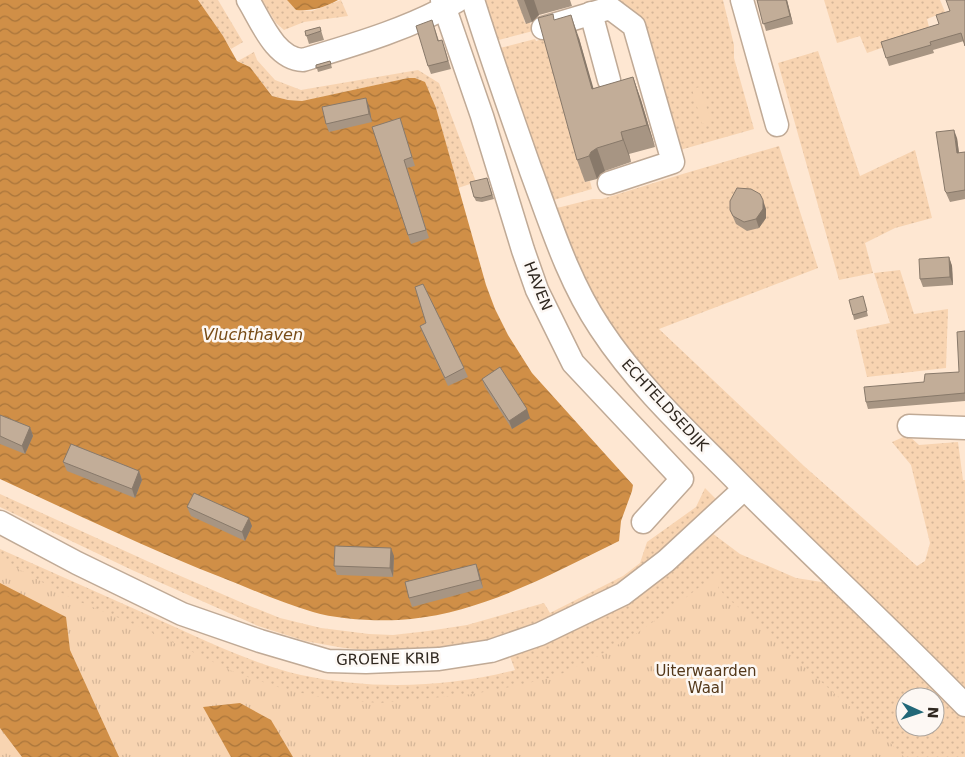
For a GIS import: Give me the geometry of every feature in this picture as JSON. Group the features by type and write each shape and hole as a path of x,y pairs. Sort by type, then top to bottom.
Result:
{"street":[{"path":"248,0 277,46 285,54 296,60 303,60 369,40 448,3"},
{"name":"ECHTELDSEDIJK","path":"473,0 488,48 562,255 580,294 610,343 646,390 744,489 965,705"},
{"path":"742,0 777,125"},
{"name":"HAVEN","path":"448,3 523,250 537,290 573,363 682,479 643,522"},
{"path":"543,28 603,7"},
{"path":"603,7 609,80"},
{"path":"603,7 634,26 673,162 609,183"},
{"path":"909,426 965,428"},
{"name":"GROENE KRIB","path":"0,522 77,563 182,614 207,624 328,661 366,662 438,659 491,651 540,634 623,594 666,561 744,489"}],"green space":[{"path":"198,0 218,0 243,42 231,49"},
{"path":"262,0 287,0 296,10 312,11 341,0 348,16 304,22 284,30 276,23"},
{"path":"481,0 519,0 525,23 530,23 533,31 495,41"},
{"path":"618,0 723,0 734,45 734,58 754,129 680,150"},
{"path":"824,0 940,0 945,12 927,19 930,31 867,53 860,36 837,43"},
{"path":"569,31 579,37 547,46 585,182 590,181 592,189 550,201 500,48 535,39 536,41"},
{"path":"818,51 860,176 915,150 932,218 895,228 865,243 873,273 839,280 778,63"},
{"path":"254,52 257,60 275,80 301,90 418,70 439,83 476,182 458,188 431,95 408,78 303,101 288,100 272,96 250,67 238,61"},
{"path":"700,87 711,121 702,124 692,89"},
{"path":"779,146 818,268 659,329 804,466 917,566 925,561 930,543 911,465 892,442 908,435 919,445 958,442 963,480 965,480 965,693 649,381 593,302 553,209 593,199 602,199"},
{"path":"900,270 914,314 948,309 946,368 867,377 856,330 890,323 874,273"},
{"path":"705,488 720,503 645,571 546,627 444,651 387,652 344,648 305,641 258,626 132,570 0,507 0,494 169,571 280,618 321,628 393,635 467,625 544,603 550,613 623,576 640,563 647,542 696,507"},
{"name":"Uiterwaarden Waal","path":"712,533 740,554 796,578 828,583 935,687 895,687 895,737 945,737 945,697 965,716 965,757 293,757 0,583 0,549 199,638 267,665 301,675 354,683 408,685 462,680 515,670 508,651"},
{"name":"Uiterwaarden Waal","path":"0,559 73,599 143,628 236,673 284,689 329,699 380,703 473,694 557,676 633,636 720,571 718,591 721,591 772,634 792,656 874,726 904,757 0,757"}],"water":[{"name":"Vluchthaven","path":"0,0 198,0 223,36 237,61 250,67 272,96 288,100 302,101 408,78 415,78 425,82 436,108 486,285 508,335 532,373 633,485 621,521 619,541 544,578 466,608 439,615 411,619 348,619 313,612 265,595 108,529 0,479"},
{"path":"287,0 338,0 318,8 296,10"},
{"path":"0,583 66,617 70,650 119,757 22,757 0,728"},
{"path":"240,703 271,720 293,757 231,757 203,707"}],"building":[{"path":"757,0 786,0 790,16 763,24"},
{"path":"946,0 965,0 965,46 961,33 930,42 931,45 886,58 881,42 939,24 936,15 950,11"},
{"path":"553,14 554,20 571,15 592,89 633,77 647,125 621,132 623,140 597,148 589,156 577,160 538,18"},
{"path":"432,20 438,41 442,40 448,61 428,66 416,26"},
{"path":"320,27 321,31 306,36 305,31"},
{"path":"330,61 331,64 316,68 316,65"},
{"path":"366,98 369,114 326,124 322,107"},
{"path":"400,118 412,157 404,160 426,230 408,235 372,127"},
{"path":"954,130 957,153 965,152 965,190 947,193 945,191 936,132"},
{"path":"487,178 492,195 481,198 474,197 470,182"},
{"path":"737,188 751,189 760,194 763,200 763,209 756,219 744,222 733,216 730,210 730,201"},
{"path":"949,257 950,277 920,279 919,259"},
{"path":"423,284 464,368 445,378 420,326 426,323 415,287"},
{"path":"863,296 867,311 853,315 849,300"},
{"path":"965,331 965,393 866,402 864,387 924,382 925,374 959,372 957,332"},
{"path":"500,367 527,409 509,421 482,379"},
{"path":"0,415 30,427 22,446 0,436"},
{"path":"71,444 139,471 132,489 63,462"},
{"path":"194,493 249,518 242,532 187,507"},
{"path":"335,546 391,548 390,568 334,566"},
{"path":"476,564 480,580 409,598 405,582"}]}
